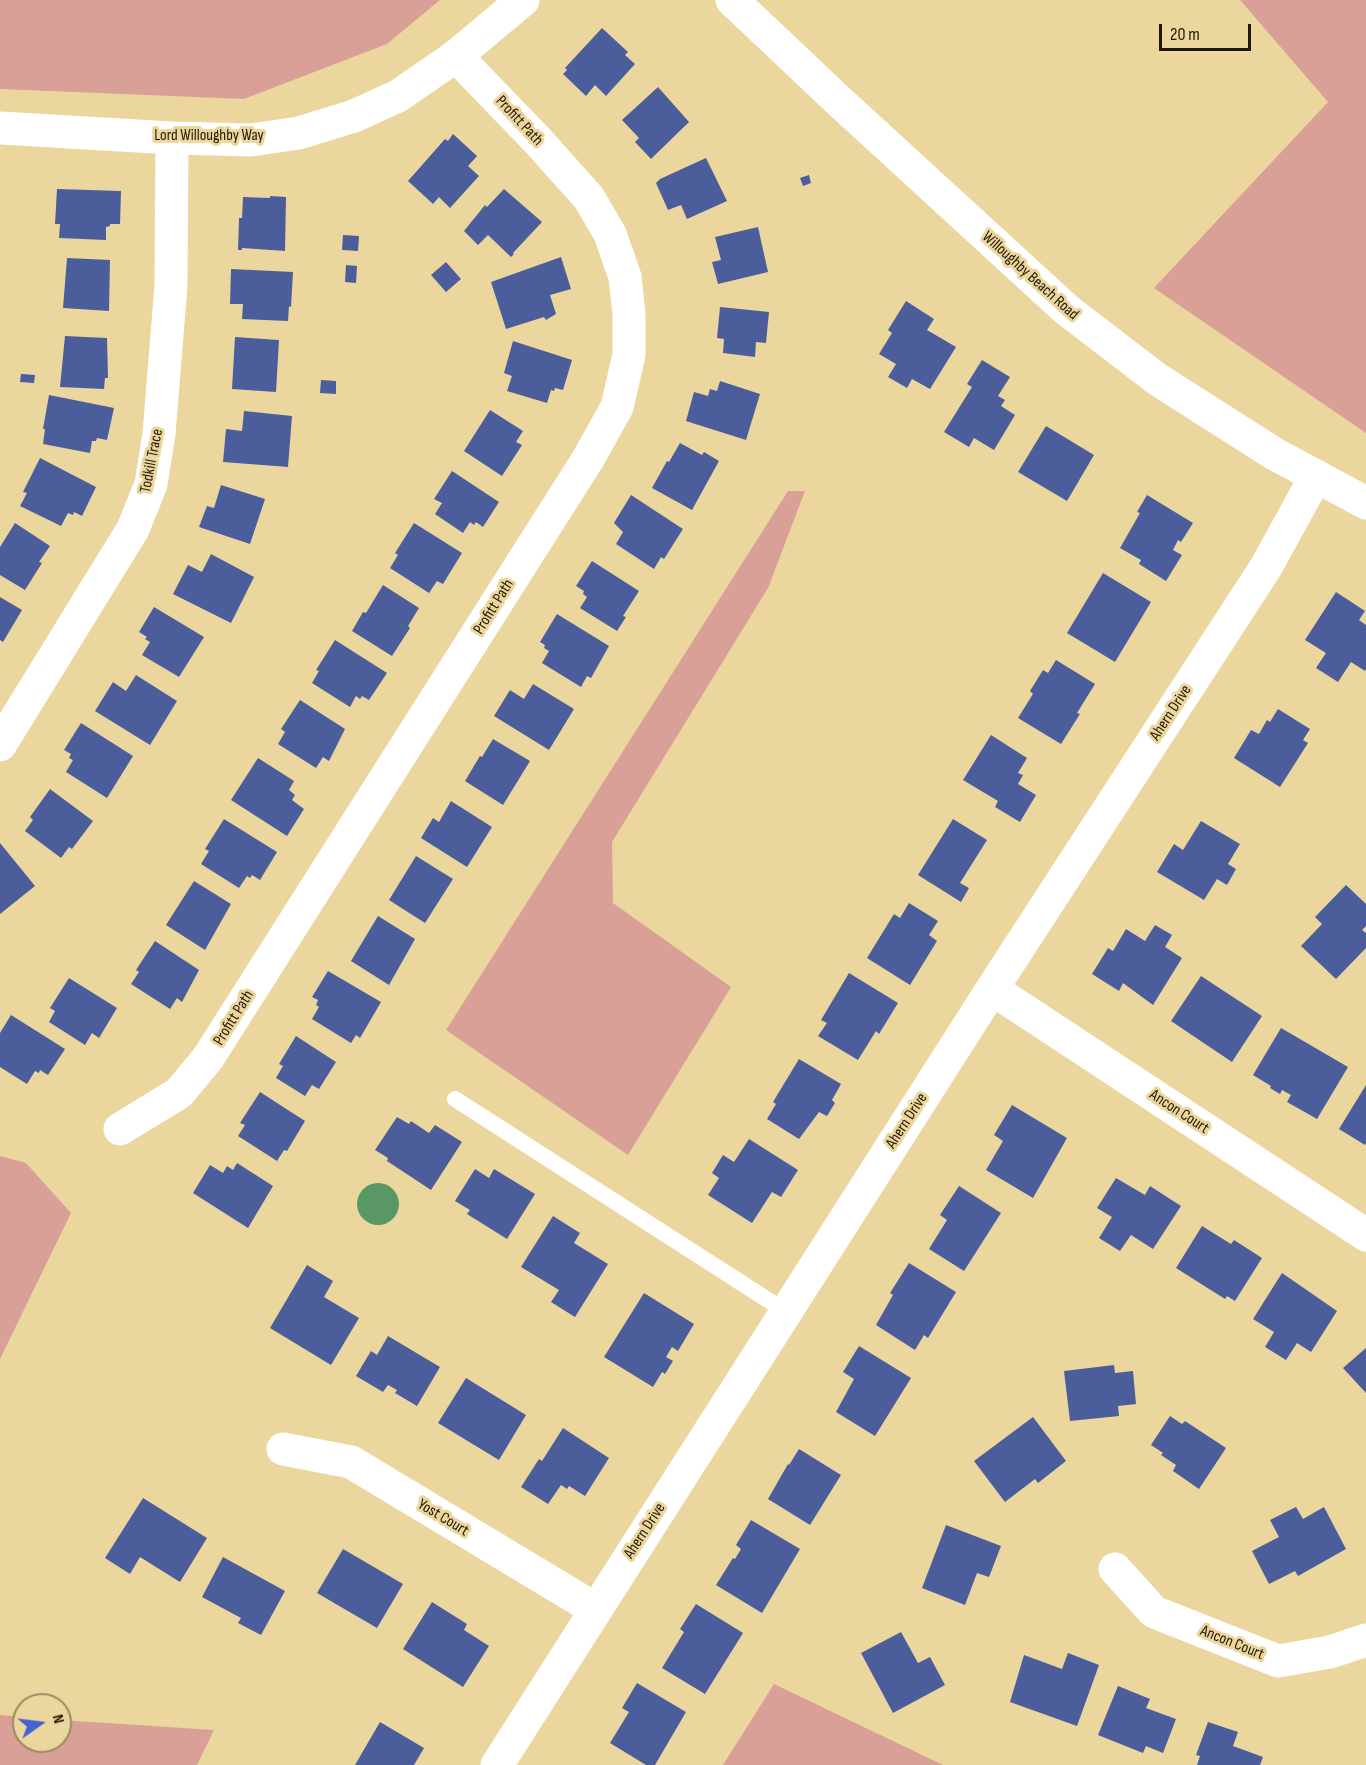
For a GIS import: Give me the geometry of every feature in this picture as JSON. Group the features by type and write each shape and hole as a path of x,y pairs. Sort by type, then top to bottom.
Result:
{"street":[{"name":"Lord Willoughby Way","path":"0,128 251,140 299,133 354,116 398,96 456,56 523,0"},
{"name":"Willoughby Beach Road","path":"732,0 1067,310 1157,379 1273,453 1366,503"},
{"name":"Profitt Path","path":"120,1129 179,1093 208,1058 581,469 617,407 629,355 629,314 625,277 610,234 589,198 456,56"},
{"name":"Todkill Trace","path":"0,745 133,529 151,484 159,434 171,285 172,138"},
{"name":"Ahern Drive","path":"497,1765 992,988 1266,567 1316,476"},
{"name":"Ancon Court","path":"992,988 1366,1235"},
{"name":"Yost Court","path":"283,1449 351,1462 595,1609"},
{"name":"Ancon Court","path":"1115,1569 1154,1612 1278,1661 1330,1652 1366,1640"}],"lane":[{"path":"455,1099 785,1311"}],"shaded area":[{"path":"0,0 440,0 387,44 244,99 0,89"},
{"path":"1240,0 1366,0 1366,433 1154,288 1328,102"},
{"path":"788,491 805,491 768,588 612,842 613,903 731,987 628,1155 446,1030"},
{"path":"0,1156 26,1163 71,1213 0,1359"},
{"path":"378,1183 393,1189 399,1204 393,1219 378,1225 363,1219 357,1204 363,1189"},
{"path":"774,1684 943,1765 723,1765"},
{"path":"0,1715 12,1716 12,1753 72,1753 72,1721 214,1730 197,1765 0,1765"}],"building":[{"path":"602,28 628,52 625,55 635,64 606,96 595,85 586,96 563,74 567,70 565,68"},
{"path":"658,87 689,122 651,159 635,142 639,138 622,120"},
{"path":"453,134 477,156 468,166 479,176 450,208 439,197 433,204 408,181 445,139 448,141"},
{"path":"706,158 727,201 687,219 681,205 668,210 656,183"},
{"path":"809,175 811,183 803,186 800,178"},
{"path":"57,189 121,191 120,224 110,224 106,227 106,240 59,238 60,224 55,224"},
{"path":"504,189 542,222 511,257 488,235 478,245 464,231 485,205 487,207"},
{"path":"270,196 286,197 285,251 242,248 238,250 239,218 242,218 243,197 270,198"},
{"path":"758,227 768,272 718,284 712,262 721,260 715,237"},
{"path":"343,235 359,236 358,251 342,250"},
{"path":"561,257 571,289 550,295 556,314 546,320 544,317 506,329 491,282"},
{"path":"67,258 110,260 109,311 63,308"},
{"path":"446,262 461,279 446,292 431,275"},
{"path":"346,265 357,266 356,283 345,282"},
{"path":"231,269 293,272 288,321 242,319 243,304 230,304"},
{"path":"906,301 934,319 927,330 956,347 930,389 912,379 907,388 888,377 896,364 879,354 892,333 888,330"},
{"path":"720,307 769,312 766,343 756,342 755,357 723,353 724,339 717,338"},
{"path":"65,336 107,338 108,378 105,378 104,389 60,387"},
{"path":"235,337 279,340 276,392 232,389"},
{"path":"513,341 572,360 563,390 555,388 554,391 551,390 547,403 507,391 512,376 504,373"},
{"path":"982,360 1010,377 998,396 1005,400 1001,406 1015,415 994,450 974,438 969,447 944,432 972,387 967,384"},
{"path":"21,374 35,375 34,383 20,382"},
{"path":"321,380 336,381 336,394 320,393"},
{"path":"720,381 760,394 746,440 686,421 694,392 708,396 710,389 717,391"},
{"path":"49,395 114,408 107,440 97,438 96,441 92,441 90,453 43,444 45,429 43,429"},
{"path":"490,410 523,431 516,442 522,445 502,476 464,451"},
{"path":"244,411 292,416 288,467 223,462 226,429 242,431"},
{"path":"1046,426 1094,455 1067,501 1018,472"},
{"path":"680,443 702,455 704,452 719,461 692,510 652,488"},
{"path":"40,458 96,487 82,516 74,512 73,515 68,513 61,526 20,506 27,493 23,492"},
{"path":"452,471 499,502 483,527 476,522 474,525 470,522 463,533 435,514 442,503 434,499"},
{"path":"221,485 265,499 250,544 199,527 207,506 214,508"},
{"path":"631,495 683,529 664,559 661,557 654,569 616,544 623,532 614,523"},
{"path":"1147,495 1193,523 1181,542 1178,540 1173,550 1182,555 1166,581 1139,564 1141,560 1120,548 1140,513 1137,512"},
{"path":"15,523 50,546 25,590 0,575 0,547"},
{"path":"414,523 462,553 443,584 437,581 429,593 390,568 398,555 395,553"},
{"path":"211,554 254,577 231,623 173,594 188,565 202,572"},
{"path":"592,561 639,591 623,616 626,617 617,631 580,608 587,597 583,594 584,591 576,586"},
{"path":"1103,573 1151,602 1115,662 1067,633"},
{"path":"383,585 419,608 408,626 410,628 392,656 352,631"},
{"path":"1336,592 1365,611 1359,620 1366,625 1366,669 1365,671 1351,662 1338,682 1316,668 1326,653 1305,640"},
{"path":"0,597 22,610 3,642 0,640"},
{"path":"154,607 204,637 179,677 142,655 150,642 139,632"},
{"path":"557,614 609,646 591,678 587,676 581,687 542,663 549,651 540,642"},
{"path":"335,640 387,673 369,700 356,696 350,707 312,683 319,671 316,670"},
{"path":"1056,660 1095,684 1061,744 1018,718 1033,694 1030,691 1043,670 1048,673"},
{"path":"136,675 177,701 150,745 95,711 113,682 126,691"},
{"path":"533,684 574,709 549,750 494,716 510,690 524,699"},
{"path":"300,700 345,729 329,761 323,757 316,768 278,744 285,732 281,729"},
{"path":"1278,709 1310,729 1303,740 1308,743 1280,787 1234,758 1251,730 1259,734 1267,720 1270,722"},
{"path":"81,723 133,756 107,798 66,772 73,760 69,758 71,754 64,750"},
{"path":"991,735 1027,758 1018,773 1023,775 1018,784 1036,795 1020,822 995,807 998,801 963,780"},
{"path":"493,739 530,761 503,805 465,781"},
{"path":"258,758 294,781 289,790 295,795 292,800 304,809 287,836 231,800"},
{"path":"50,789 93,821 72,849 69,847 61,858 25,831 33,820 30,817"},
{"path":"451,801 492,827 467,867 421,838 433,818 439,822"},
{"path":"224,819 277,852 260,880 252,875 250,878 247,876 239,888 201,864 209,851 205,849"},
{"path":"953,819 987,840 960,883 969,888 961,902 918,875"},
{"path":"1201,821 1240,844 1228,864 1236,869 1227,885 1217,879 1204,900 1157,872 1174,844 1183,850"},
{"path":"0,843 35,886 0,914"},
{"path":"416,856 453,879 425,923 389,900"},
{"path":"194,881 231,904 205,950 166,925"},
{"path":"1346,885 1366,904 1366,926 1362,930 1366,933 1366,948 1336,979 1301,946 1322,924 1315,917"},
{"path":"909,903 938,921 929,935 937,941 910,985 867,958 894,914 900,918"},
{"path":"378,916 415,939 389,985 351,961"},
{"path":"1155,925 1172,935 1165,947 1182,958 1153,1005 1123,983 1119,991 1092,974 1108,948 1113,951 1126,929 1145,941"},
{"path":"155,941 199,970 182,1002 177,998 170,1009 131,984 139,972 136,970"},
{"path":"328,971 381,1002 360,1038 356,1035 351,1043 312,1019 319,1007 316,1005 318,1000 312,997"},
{"path":"849,973 898,1003 879,1034 876,1031 858,1060 818,1036 827,1023 821,1020"},
{"path":"1201,976 1262,1016 1232,1062 1171,1021"},
{"path":"69,978 117,1008 99,1038 92,1033 85,1045 49,1022 55,1011 50,1008"},
{"path":"11,1015 65,1049 48,1075 40,1070 39,1073 35,1071 27,1084 0,1067 0,1033"},
{"path":"1281,1028 1348,1067 1317,1119 1287,1102 1291,1095 1282,1090 1280,1094 1253,1075"},
{"path":"296,1036 336,1062 319,1089 312,1085 305,1096 276,1078 283,1066 279,1064"},
{"path":"799,1059 841,1084 832,1100 835,1103 827,1116 819,1112 799,1139 767,1119 776,1104 773,1102"},
{"path":"1366,1085 1366,1143 1365,1145 1339,1129"},
{"path":"260,1092 305,1121 287,1151 284,1150 277,1161 238,1136 245,1125 240,1123"},
{"path":"1012,1105 1067,1138 1033,1198 986,1170 1003,1141 994,1135"},
{"path":"397,1117 409,1124 411,1121 429,1133 435,1125 462,1142 431,1190 387,1161 388,1158 375,1150"},
{"path":"749,1139 798,1170 781,1197 772,1192 752,1223 708,1195 719,1178 712,1173 723,1155 734,1162"},
{"path":"237,1163 273,1186 248,1228 193,1193 210,1165 223,1173 227,1166 233,1170"},
{"path":"475,1169 489,1178 494,1169 535,1194 507,1239 467,1214 470,1210 455,1201"},
{"path":"1116,1178 1145,1195 1150,1186 1181,1206 1153,1249 1131,1235 1120,1251 1099,1238 1112,1217 1097,1208"},
{"path":"959,1186 1001,1213 964,1271 929,1249 947,1220 940,1215"},
{"path":"553,1216 580,1233 574,1243 608,1264 575,1317 551,1302 559,1290 521,1267"},
{"path":"1202,1226 1231,1244 1234,1240 1262,1258 1235,1301 1227,1296 1225,1299 1176,1268"},
{"path":"909,1263 956,1292 928,1338 924,1335 915,1350 876,1325 893,1295 890,1293"},
{"path":"307,1265 333,1281 324,1297 359,1318 331,1365 270,1328"},
{"path":"1282,1273 1337,1311 1311,1352 1297,1343 1286,1360 1265,1347 1274,1332 1253,1319"},
{"path":"644,1293 694,1324 678,1351 672,1347 666,1357 673,1361 665,1374 662,1372 653,1387 604,1357"},
{"path":"388,1336 440,1367 417,1406 395,1393 397,1390 388,1385 383,1392 356,1376 371,1351 377,1355"},
{"path":"859,1346 911,1378 875,1436 836,1412 854,1379 843,1372"},
{"path":"1366,1348 1366,1393 1343,1368"},
{"path":"1114,1365 1115,1373 1133,1371 1136,1404 1118,1406 1119,1416 1070,1421 1064,1371"},
{"path":"466,1378 526,1415 499,1460 438,1423"},
{"path":"1170,1416 1182,1424 1185,1421 1226,1448 1199,1489 1173,1471 1176,1465 1151,1445"},
{"path":"1033,1417 1066,1461 1038,1483 1035,1479 1005,1502 974,1461"},
{"path":"563,1428 609,1458 585,1496 569,1486 567,1489 561,1485 548,1504 521,1487 539,1459 542,1461"},
{"path":"799,1449 841,1475 810,1525 768,1499"},
{"path":"143,1498 207,1538 180,1582 140,1557 130,1574 105,1558"},
{"path":"1296,1507 1303,1519 1324,1507 1346,1549 1298,1576 1295,1571 1269,1584 1252,1551 1279,1537 1270,1520"},
{"path":"751,1520 800,1549 762,1613 716,1585 741,1549 736,1545"},
{"path":"946,1525 1001,1546 989,1577 977,1573 965,1605 922,1588"},
{"path":"343,1549 403,1584 377,1628 317,1593"},
{"path":"223,1557 285,1591 261,1635 238,1623 241,1618 202,1597"},
{"path":"432,1602 467,1624 464,1630 489,1646 463,1687 403,1649"},
{"path":"696,1604 743,1633 705,1694 662,1668 684,1632 680,1629"},
{"path":"901,1632 918,1663 930,1657 945,1685 893,1713 861,1653"},
{"path":"1068,1653 1099,1665 1077,1726 1010,1702 1024,1655 1062,1669"},
{"path":"637,1683 686,1712 655,1765 646,1765 610,1743 629,1712 622,1708"},
{"path":"1118,1686 1150,1699 1146,1708 1176,1719 1163,1753 1146,1746 1143,1753 1098,1735"},
{"path":"380,1722 424,1748 414,1765 355,1765"},
{"path":"1208,1722 1238,1732 1233,1746 1263,1757 1260,1765 1197,1765 1200,1756 1196,1755"}]}
